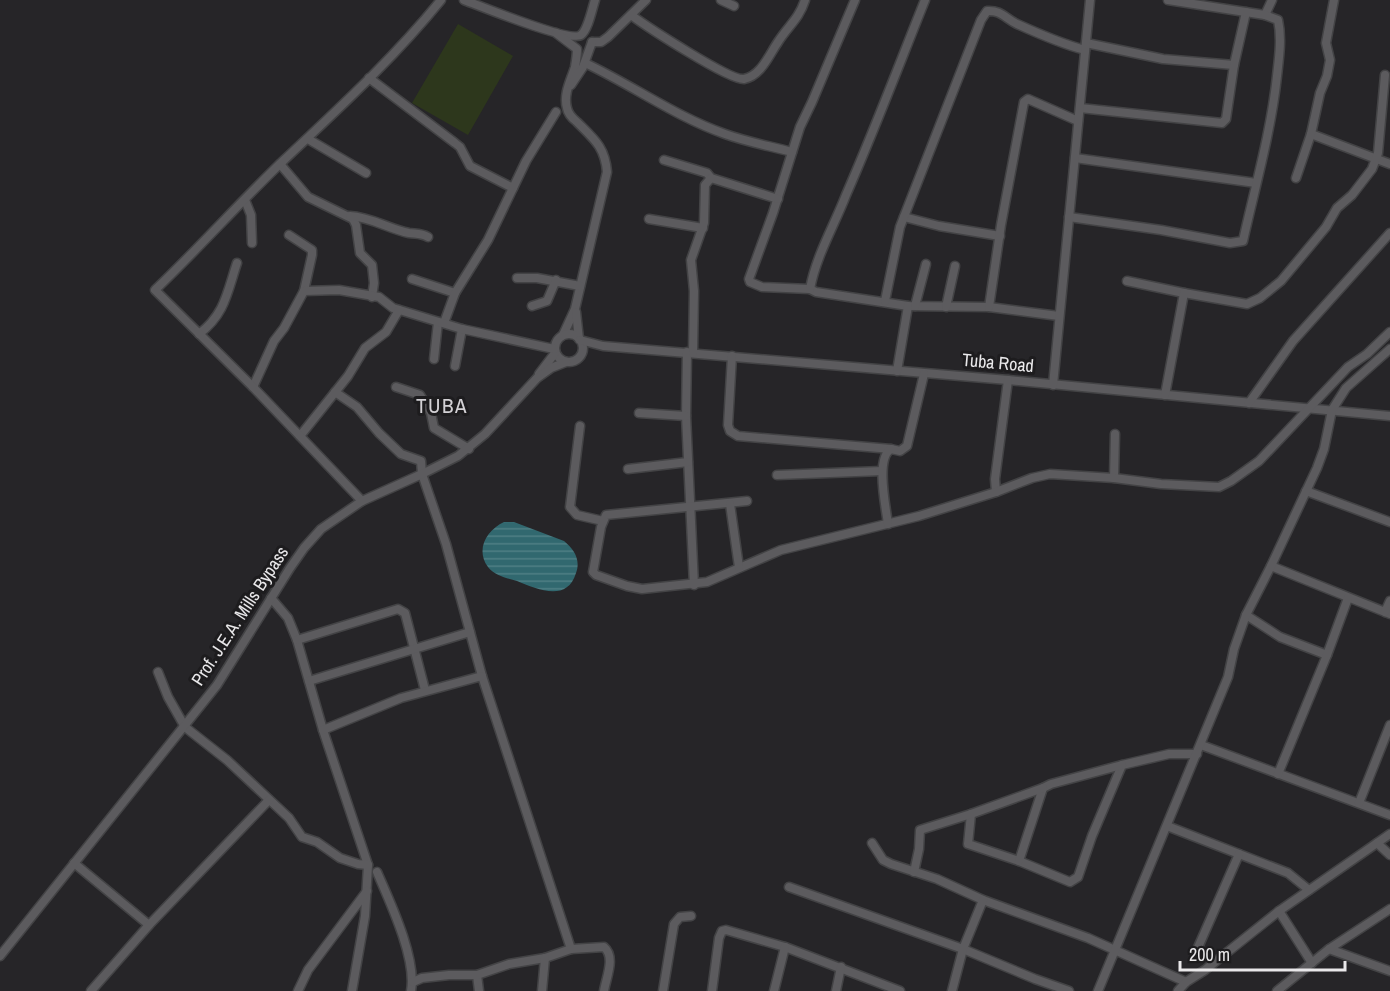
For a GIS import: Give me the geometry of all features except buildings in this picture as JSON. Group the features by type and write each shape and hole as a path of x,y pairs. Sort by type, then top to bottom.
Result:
{"street":[{"path":"362,501 254,387 155,290 418,29 441,0"},
{"path":"464,0 583,42 604,40 646,0"},
{"path":"595,0 570,79 566,105 569,115 602,148 607,172 575,309 563,335 555,343 555,351 559,359 566,362 575,361 581,355 603,346"},
{"path":"721,0 734,6"},
{"path":"631,15 652,31 710,64 743,79 751,76 765,64 777,43 797,19 805,0"},
{"path":"855,0 813,102 800,127 778,199 749,279 750,282 762,286 810,289 912,306 989,307 1059,316"},
{"path":"810,289 820,256 925,0"},
{"path":"1053,385 1090,0"},
{"path":"1069,217 1238,243 1243,241 1276,86 1279,24 1276,18 1265,15 1187,1 1168,0"},
{"path":"1265,15 1272,0"},
{"path":"1296,178 1327,76 1330,60 1326,43 1334,0"},
{"path":"885,301 897,239 904,217 951,93 981,20 987,11 996,10 1016,23 1086,47 1163,59 1234,65"},
{"path":"1080,108 1222,123 1226,119 1234,65 1246,12"},
{"path":"569,88 585,63 583,42"},
{"path":"585,63 617,78 685,117 726,135 792,152"},
{"path":"1127,281 1247,304 1260,298 1281,281 1326,227 1337,208 1363,182 1377,159 1385,75"},
{"path":"369,78 460,147 470,165 477,171 513,188"},
{"path":"989,307 1024,102 1028,99 1078,121"},
{"path":"434,359 441,322 455,293 488,240 526,161 556,112"},
{"path":"1311,134 1390,164"},
{"path":"308,140 366,173"},
{"path":"1075,158 1256,183"},
{"path":"664,160 707,173 711,178 778,199"},
{"path":"280,164 308,197 350,216 366,218 428,237"},
{"path":"694,585 686,416 694,291 691,260 703,228 705,185 711,178"},
{"path":"245,200 251,215 252,243"},
{"path":"350,216 356,225 360,253 372,265 374,283 372,297"},
{"path":"904,217 939,226 1000,236"},
{"path":"650,219 703,228"},
{"path":"1249,403 1293,341 1390,233"},
{"path":"254,387 274,341 284,328 304,291 312,250 289,236"},
{"path":"199,334 212,324 220,313 237,263"},
{"path":"897,371 912,306 926,264"},
{"path":"946,307 955,266"},
{"path":"518,278 556,280 580,286"},
{"path":"412,279 455,293"},
{"path":"532,306 550,299 556,280"},
{"path":"304,291 339,290 384,299 389,305 399,310 462,329 555,351"},
{"path":"1165,395 1184,293"},
{"path":"575,309 583,349 581,355"},
{"path":"300,436 348,376 365,348 382,337 399,310"},
{"path":"455,366 462,329"},
{"path":"747,501 606,515 594,572 596,575 642,590 694,585 707,582 781,550 888,524 1050,474 1218,487 1231,481 1259,461 1312,408 1348,367 1367,354 1390,332"},
{"path":"563,335 572,334 580,340"},
{"name":"Tuba Road","path":"580,340 603,346 1008,380 1390,416"},
{"path":"1098,991 1228,677 1234,649 1246,615 1324,449 1332,410 1346,388 1389,350"},
{"path":"537,378 555,351"},
{"path":"732,356 728,425 730,431 738,435 900,451 907,446 924,374"},
{"name":"Prof. J.E.A. Mills Bypass","path":"1,954 217,685 304,548 321,530 362,501 450,462 469,449 537,378 551,368 566,362"},
{"path":"996,492 995,479 1008,380"},
{"path":"396,387 420,395 431,413 434,428 469,449"},
{"path":"335,392 357,407 401,454 421,460 422,474 446,544 482,675 571,950"},
{"path":"639,413 686,416"},
{"path":"580,426 570,507 577,515 603,521"},
{"path":"1114,478 1115,435"},
{"path":"888,524 882,471 886,452 891,449"},
{"path":"628,469 688,462"},
{"path":"777,475 882,471"},
{"path":"1306,491 1390,522"},
{"path":"730,504 739,567"},
{"path":"1271,566 1387,613 1390,601"},
{"path":"271,598 288,618 297,640 323,730 368,865 363,935 352,991"},
{"path":"1278,774 1328,655 1348,598"},
{"path":"297,640 398,609 405,613 425,690"},
{"path":"1246,615 1280,637 1328,655"},
{"path":"309,681 470,632"},
{"path":"158,672 168,697 185,727 227,760 295,825 302,837 317,843 340,858 368,865"},
{"path":"323,730 425,690 482,675"},
{"path":"1359,803 1390,725"},
{"path":"1201,744 1390,815"},
{"path":"914,872 920,830 971,814 1051,784 1169,754 1197,754"},
{"path":"971,814 968,844 1019,861 1070,882 1078,877 1092,836 1122,765"},
{"path":"1019,861 1044,788"},
{"path":"91,991 149,925 269,800"},
{"path":"1167,826 1287,873 1309,890"},
{"path":"1178,991 1186,982 1205,970 1279,912 1390,834"},
{"path":"872,843 883,860 983,900 1088,938 1186,982"},
{"path":"1377,843 1390,855"},
{"path":"1196,952 1239,854"},
{"path":"74,863 149,925"},
{"path":"377,872 407,949 412,987"},
{"path":"789,887 963,949 1069,991"},
{"path":"298,991 308,970 367,891"},
{"path":"952,991 963,949 983,900"},
{"path":"1277,991 1329,949 1390,909"},
{"path":"1279,912 1312,963"},
{"path":"663,991 674,924 680,917 691,916"},
{"path":"712,991 716,953 722,931 726,930 785,946 896,990"},
{"path":"774,991 785,946"},
{"path":"412,987 422,978 477,975 516,962 545,958 571,950 604,947 610,958 603,991"},
{"path":"1329,949 1390,971"},
{"path":"542,991 545,958"},
{"path":"836,991 841,967"},
{"path":"477,975 479,991"}],"green space":[{"path":"458,24 513,56 468,135 412,103"}],"water":[{"path":"504,522 514,522 568,544 576,555 578,564 572,582 559,591 542,590 494,573 484,560 483,547 488,535"}],"district":[{"name":"TUBA","path":"442,406"}]}
